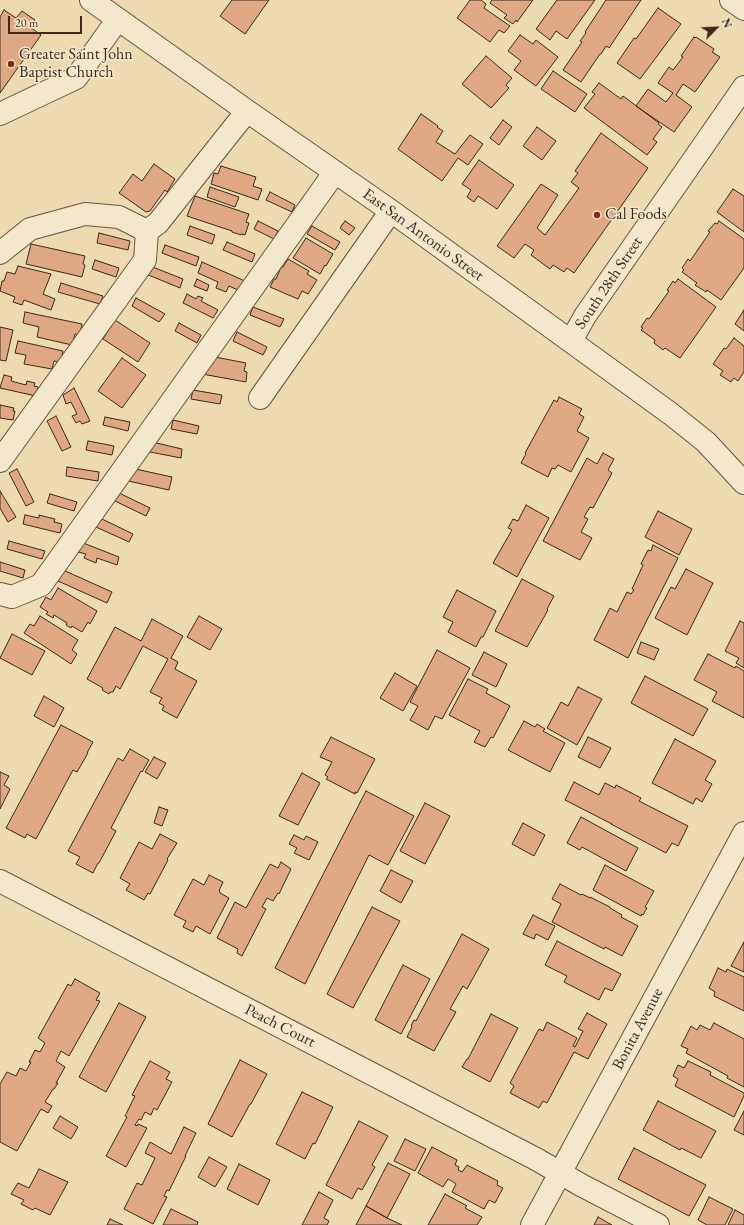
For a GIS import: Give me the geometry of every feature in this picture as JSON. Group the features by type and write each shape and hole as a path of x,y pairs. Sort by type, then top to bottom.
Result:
{"street":[{"name":"East San Antonio Street","path":"91,0 391,211 692,429 744,483"},
{"path":"731,0 744,9"},
{"path":"0,114 76,78 118,19"},
{"name":"South 28th Street","path":"571,341 584,316 744,87"},
{"path":"0,461 145,260 147,231 158,222 247,111"},
{"path":"0,594 12,597 42,585 335,172"},
{"path":"260,398 391,211"},
{"path":"0,254 30,229 85,214 119,217 147,231"},
{"name":"Bonita Avenue","path":"532,1225 744,833"},
{"name":"Peach Court","path":"0,881 560,1172 658,1225"}],"building":[{"path":"232,0 269,0 245,34 220,16"},
{"path":"470,0 481,0 486,4 484,8 510,26 504,33 499,30 490,42 457,18"},
{"path":"492,0 533,0 517,22 516,20 513,24 504,18 507,15 490,3"},
{"path":"557,0 595,0 567,39 556,31 550,40 536,29"},
{"path":"606,0 641,0 609,48 606,46 581,82 563,70 582,42 580,41 586,33 585,32"},
{"path":"658,8 681,24 640,79 617,63 634,38 636,39"},
{"name":"Greater Saint John Baptist Church","path":"4,10 16,18 22,11 35,20 30,27 41,35 0,93 0,17"},
{"path":"520,35 533,44 536,40 558,57 536,86 514,70 521,61 508,51"},
{"path":"694,37 714,49 712,52 720,57 695,92 683,84 676,95 692,107 674,132 636,106 648,89 666,102 673,93 658,83 669,67 673,70 683,57 681,56"},
{"path":"486,56 512,78 506,85 509,88 491,108 462,84"},
{"path":"553,71 587,94 575,112 541,89"},
{"path":"599,83 621,99 623,96 659,123 658,124 662,127 653,139 657,142 647,155 584,108 595,94 592,92"},
{"path":"421,114 443,131 436,142 455,154 470,135 483,144 468,165 458,158 442,181 398,149"},
{"path":"503,120 512,127 499,145 490,138"},
{"path":"537,127 556,141 542,160 523,146"},
{"path":"601,133 648,168 574,273 567,268 564,272 553,265 550,269 531,255 534,250 525,244 514,258 497,246 541,184 558,195 537,228 545,235 579,188 571,182 578,173 575,171"},
{"path":"479,160 514,185 497,209 478,196 474,202 467,197 471,190 462,184"},
{"path":"154,164 175,179 167,192 165,190 150,211 146,212 119,193 133,174 142,181"},
{"path":"221,166 256,177 253,186 262,189 258,200 211,184 214,173 218,174"},
{"path":"210,187 239,197 235,207 207,197"},
{"path":"733,189 744,196 744,232 717,212"},
{"path":"270,192 295,205 292,212 266,200"},
{"path":"195,196 249,214 246,222 249,223 245,235 241,235 187,216"},
{"path":"258,221 278,231 274,239 254,229"},
{"path":"345,221 355,228 349,235 340,228"},
{"path":"719,221 744,239 744,268 721,300 707,290 706,292 695,285 697,283 682,272 684,270 682,268 688,259 690,261 710,232 708,231 715,223 717,224"},
{"path":"190,226 215,235 212,244 187,235"},
{"path":"312,226 340,242 335,250 307,234"},
{"path":"99,233 130,241 128,250 97,243"},
{"path":"306,238 333,254 320,274 293,258"},
{"path":"227,242 255,254 252,262 223,250"},
{"path":"31,244 85,256 83,264 85,265 82,277 26,264"},
{"path":"165,245 199,257 196,266 162,253"},
{"path":"288,259 309,271 307,274 317,280 308,294 302,291 298,299 270,287 274,279 276,279 281,267 283,267"},
{"path":"95,260 119,268 116,277 92,269"},
{"path":"202,262 245,281 240,291 229,286 226,292 216,288 218,282 198,273"},
{"path":"18,266 51,274 43,294 55,299 51,310 24,300 22,305 13,302 15,297 0,291 2,281 4,281 7,272 15,274"},
{"path":"150,266 183,279 180,288 146,274"},
{"path":"197,279 209,285 207,291 194,286"},
{"path":"678,279 716,307 680,358 665,348 663,350 654,343 655,340 641,330 643,328 641,327 647,318 649,319 669,291 667,290 673,281 675,283"},
{"path":"61,283 103,296 100,304 58,292"},
{"path":"187,294 196,299 198,296 203,298 201,301 218,310 213,318 183,303"},
{"path":"136,298 165,314 159,322 132,306"},
{"path":"253,307 284,319 280,327 250,315"},
{"path":"744,310 744,331 735,324"},
{"path":"25,312 82,324 80,335 75,334 72,345 37,337 39,327 23,323"},
{"path":"115,320 150,343 138,362 103,339"},
{"path":"179,323 201,335 197,343 175,331"},
{"path":"0,327 13,330 6,361 0,360"},
{"path":"237,332 267,347 263,355 233,341"},
{"path":"734,338 744,346 744,372 738,381 734,378 731,382 720,375 723,371 713,364 724,348 726,349"},
{"path":"18,341 63,351 61,362 54,361 52,369 24,364 26,355 15,353"},
{"path":"210,356 246,363 244,371 247,372 246,382 202,374"},
{"path":"122,358 146,375 122,408 98,391"},
{"path":"4,375 12,377 11,381 26,385 27,381 35,383 34,386 38,387 36,396 0,388"},
{"path":"74,388 90,421 82,424 80,421 76,423 72,416 77,414 71,402 66,404 63,395"},
{"path":"193,390 222,395 220,404 191,399"},
{"path":"559,397 582,409 579,414 584,417 577,431 589,438 571,472 558,465 555,469 552,468 548,477 521,463 554,400 557,402"},
{"path":"0,405 14,408 13,411 15,411 13,420 0,418"},
{"path":"56,416 71,447 62,451 47,421"},
{"path":"105,417 130,422 128,431 103,425"},
{"path":"173,420 199,426 197,434 171,429"},
{"path":"88,441 114,446 112,455 86,450"},
{"path":"152,442 182,449 181,458 150,452"},
{"path":"603,453 614,459 608,470 612,473 593,508 590,507 584,517 588,519 581,532 592,538 580,560 543,541 587,458 597,464"},
{"path":"67,467 99,472 98,481 66,476"},
{"path":"131,468 172,477 169,490 128,481"},
{"path":"17,469 34,502 26,506 9,473"},
{"path":"0,491 16,517 8,522 0,508"},
{"path":"117,492 150,508 146,516 113,500"},
{"path":"50,494 77,502 74,511 47,503"},
{"path":"526,505 549,518 517,577 493,563 512,530 508,528 513,519 518,521"},
{"path":"658,511 692,529 679,555 645,537"},
{"path":"25,515 39,518 39,515 55,519 54,522 62,524 60,533 23,524"},
{"path":"100,518 133,534 129,542 96,527"},
{"path":"9,541 45,551 42,559 7,549"},
{"path":"78,541 119,557 117,565 97,558 96,563 84,558 86,554 74,551"},
{"path":"653,545 678,558 628,658 594,640 610,608 617,612 627,592 631,594 634,590 632,589 643,565 641,564 648,550 651,551"},
{"path":"0,562 25,570 23,578 0,571"},
{"path":"686,569 713,583 687,635 655,618 671,587 675,589"},
{"path":"63,570 112,592 107,603 58,581"},
{"path":"522,579 554,596 547,609 548,610 527,647 495,631"},
{"path":"58,588 97,611 90,624 88,622 82,632 72,626 71,628 66,625 67,623 54,615 53,618 46,614 48,612 40,607 46,597 51,600"},
{"path":"457,590 496,611 483,637 481,637 476,647 448,632 453,622 443,617"},
{"path":"40,616 78,640 72,650 77,654 71,664 24,633 30,624 34,626"},
{"path":"199,616 222,629 210,650 187,637"},
{"path":"152,619 183,636 171,658 178,662 175,669 197,681 177,718 162,710 164,706 159,703 162,698 150,692 168,659 143,646 120,689 116,686 113,692 110,692 109,694 102,690 103,688 87,679 115,627 141,641"},
{"path":"740,621 744,623 744,668 736,663 739,658 725,651"},
{"path":"12,634 45,651 32,675 0,658"},
{"path":"641,642 659,649 654,660 637,653"},
{"path":"437,650 470,668 442,719 435,716 428,730 410,720 418,706 410,702"},
{"path":"484,652 507,664 496,687 472,675"},
{"path":"708,654 744,671 744,718 712,701 717,692 694,680"},
{"path":"395,673 417,686 403,711 380,698"},
{"path":"645,676 708,709 693,736 631,703"},
{"path":"468,679 488,689 486,693 510,706 493,738 491,737 485,747 474,742 480,731 449,715"},
{"path":"578,687 602,699 577,745 547,728 561,702 568,706"},
{"path":"44,696 64,708 54,727 34,716"},
{"path":"524,721 535,727 537,724 545,729 543,731 565,743 550,772 508,750"},
{"path":"61,725 93,742 77,772 73,770 36,839 27,834 25,838 6,828"},
{"path":"331,737 375,759 357,793 355,792 355,794 326,779 328,777 325,775 332,762 320,757"},
{"path":"588,737 611,748 600,768 578,757"},
{"path":"675,739 716,761 705,780 712,784 702,802 696,798 693,804 652,783"},
{"path":"130,749 149,760 142,772 141,771 111,828 116,831 93,873 76,864 80,857 68,851 118,758 123,761"},
{"path":"154,757 166,763 157,779 145,772"},
{"path":"0,772 9,776 4,785 10,789 0,809"},
{"path":"302,773 320,783 298,825 279,816"},
{"path":"574,782 599,795 605,783 615,788 616,785 641,798 639,801 688,826 678,846 672,843 666,853 565,800"},
{"path":"366,791 414,816 388,865 369,855 305,984 275,968"},
{"path":"425,803 450,816 425,864 400,851"},
{"path":"159,807 168,810 162,826 154,823"},
{"path":"581,817 638,848 626,871 582,847 580,850 567,843"},
{"path":"523,823 545,835 534,856 512,844"},
{"path":"160,834 177,843 167,859 168,860 150,894 148,893 144,900 126,890 130,884 120,878 139,842 152,849"},
{"path":"294,835 304,840 306,836 318,842 309,860 294,853 297,848 289,844"},
{"path":"281,862 291,869 279,894 278,893 273,901 267,898 262,907 266,909 242,956 237,953 238,949 217,938 235,902 246,908 270,864 278,868"},
{"path":"605,865 654,891 645,907 647,908 643,915 642,914 641,916 593,890"},
{"path":"391,870 413,881 401,903 380,891"},
{"path":"209,875 223,882 219,891 229,898 210,934 196,926 193,932 183,927 186,921 174,915 193,879 204,885"},
{"path":"560,884 581,895 590,897 610,907 622,915 621,917 638,926 622,956 605,947 604,949 552,922 561,904 552,899"},
{"path":"372,907 400,921 353,1008 327,994"},
{"path":"533,915 555,926 548,940 536,934 534,939 523,934"},
{"path":"462,934 489,949 467,989 463,986 450,1009 456,1012 434,1051 407,1037 414,1020 416,1021"},
{"path":"557,941 621,974 612,991 605,988 599,1000 564,982 567,976 545,965"},
{"path":"744,942 744,972 731,966"},
{"path":"403,965 430,979 401,1034 375,1020"},
{"path":"718,968 726,972 727,969 744,977 744,1011 714,996 715,992 709,988"},
{"path":"75,979 100,993 96,1000 100,1001 69,1056 61,1051 56,1061 65,1067 56,1083 58,1083 45,1102 52,1106 48,1113 41,1109 17,1151 0,1142 0,1084 7,1072 16,1076 20,1068 26,1071 35,1050 40,1052 45,1043 38,1038 68,984 71,986"},
{"path":"119,1003 146,1017 106,1092 79,1077"},
{"path":"587,1013 607,1024 588,1059 574,1052 547,1103 543,1101 539,1108 510,1093 514,1086 510,1083 539,1029 543,1031 547,1022 577,1038 573,1046 575,1047 583,1031 578,1029"},
{"path":"491,1014 518,1028 490,1082 462,1067 468,1059"},
{"path":"714,1023 744,1039 744,1087 727,1078 728,1076 686,1053 688,1049 681,1046 691,1026 697,1030 700,1025 710,1030"},
{"path":"240,1060 267,1074 232,1137 208,1124"},
{"path":"150,1061 170,1072 166,1079 172,1082 157,1110 154,1108 151,1115 145,1112 141,1120 139,1119 135,1125 137,1126 138,1124 147,1128 126,1167 106,1156 127,1117 125,1116 135,1096 132,1095"},
{"path":"688,1061 711,1072 710,1075 744,1093 734,1117 675,1086 678,1079 673,1076 678,1065 684,1068"},
{"path":"302,1092 333,1107 315,1144 313,1143 305,1159 276,1144"},
{"path":"658,1101 716,1131 701,1158 681,1148 680,1150 643,1130"},
{"path":"744,1111 744,1135 734,1130"},
{"path":"60,1116 78,1127 71,1139 53,1128"},
{"path":"359,1121 388,1136 372,1165 375,1167 362,1190 358,1188 352,1199 326,1185"},
{"path":"184,1127 196,1133 169,1191 167,1190 164,1196 167,1197 153,1224 124,1209 137,1183 142,1185 155,1158 145,1153 150,1142 171,1154"},
{"path":"405,1139 426,1149 415,1171 394,1161"},
{"path":"432,1147 457,1160 455,1165 459,1167 458,1170 462,1172 467,1165 498,1181 497,1185 503,1188 495,1203 489,1200 484,1209 452,1192 456,1184 450,1180 448,1179 443,1187 418,1173"},
{"path":"634,1148 706,1185 689,1216 618,1179"},
{"path":"209,1157 227,1167 215,1187 198,1177"},
{"path":"388,1163 410,1174 387,1218 366,1206"},
{"path":"239,1164 270,1180 258,1205 227,1189"},
{"path":"39,1169 68,1182 50,1215 35,1208 33,1210 21,1204 24,1200 11,1194 18,1183 29,1188"},
{"path":"319,1192 333,1200 324,1218 329,1221 327,1225 302,1225"},
{"path":"445,1194 467,1206 465,1208 482,1217 477,1225 428,1225"},
{"path":"709,1197 733,1209 725,1225 707,1225 698,1220"},
{"path":"366,1206 387,1218 402,1225 356,1225"},
{"path":"171,1209 198,1222 197,1225 163,1225"},
{"path":"735,1210 744,1215 744,1225 728,1225"},
{"path":"598,1217 612,1225 594,1225"},
{"path":"110,1219 123,1225 107,1225"}],"place":[{"name":"Greater Saint John Baptist Church","path":"11,64"},
{"name":"Cal Foods","path":"597,215"}]}
